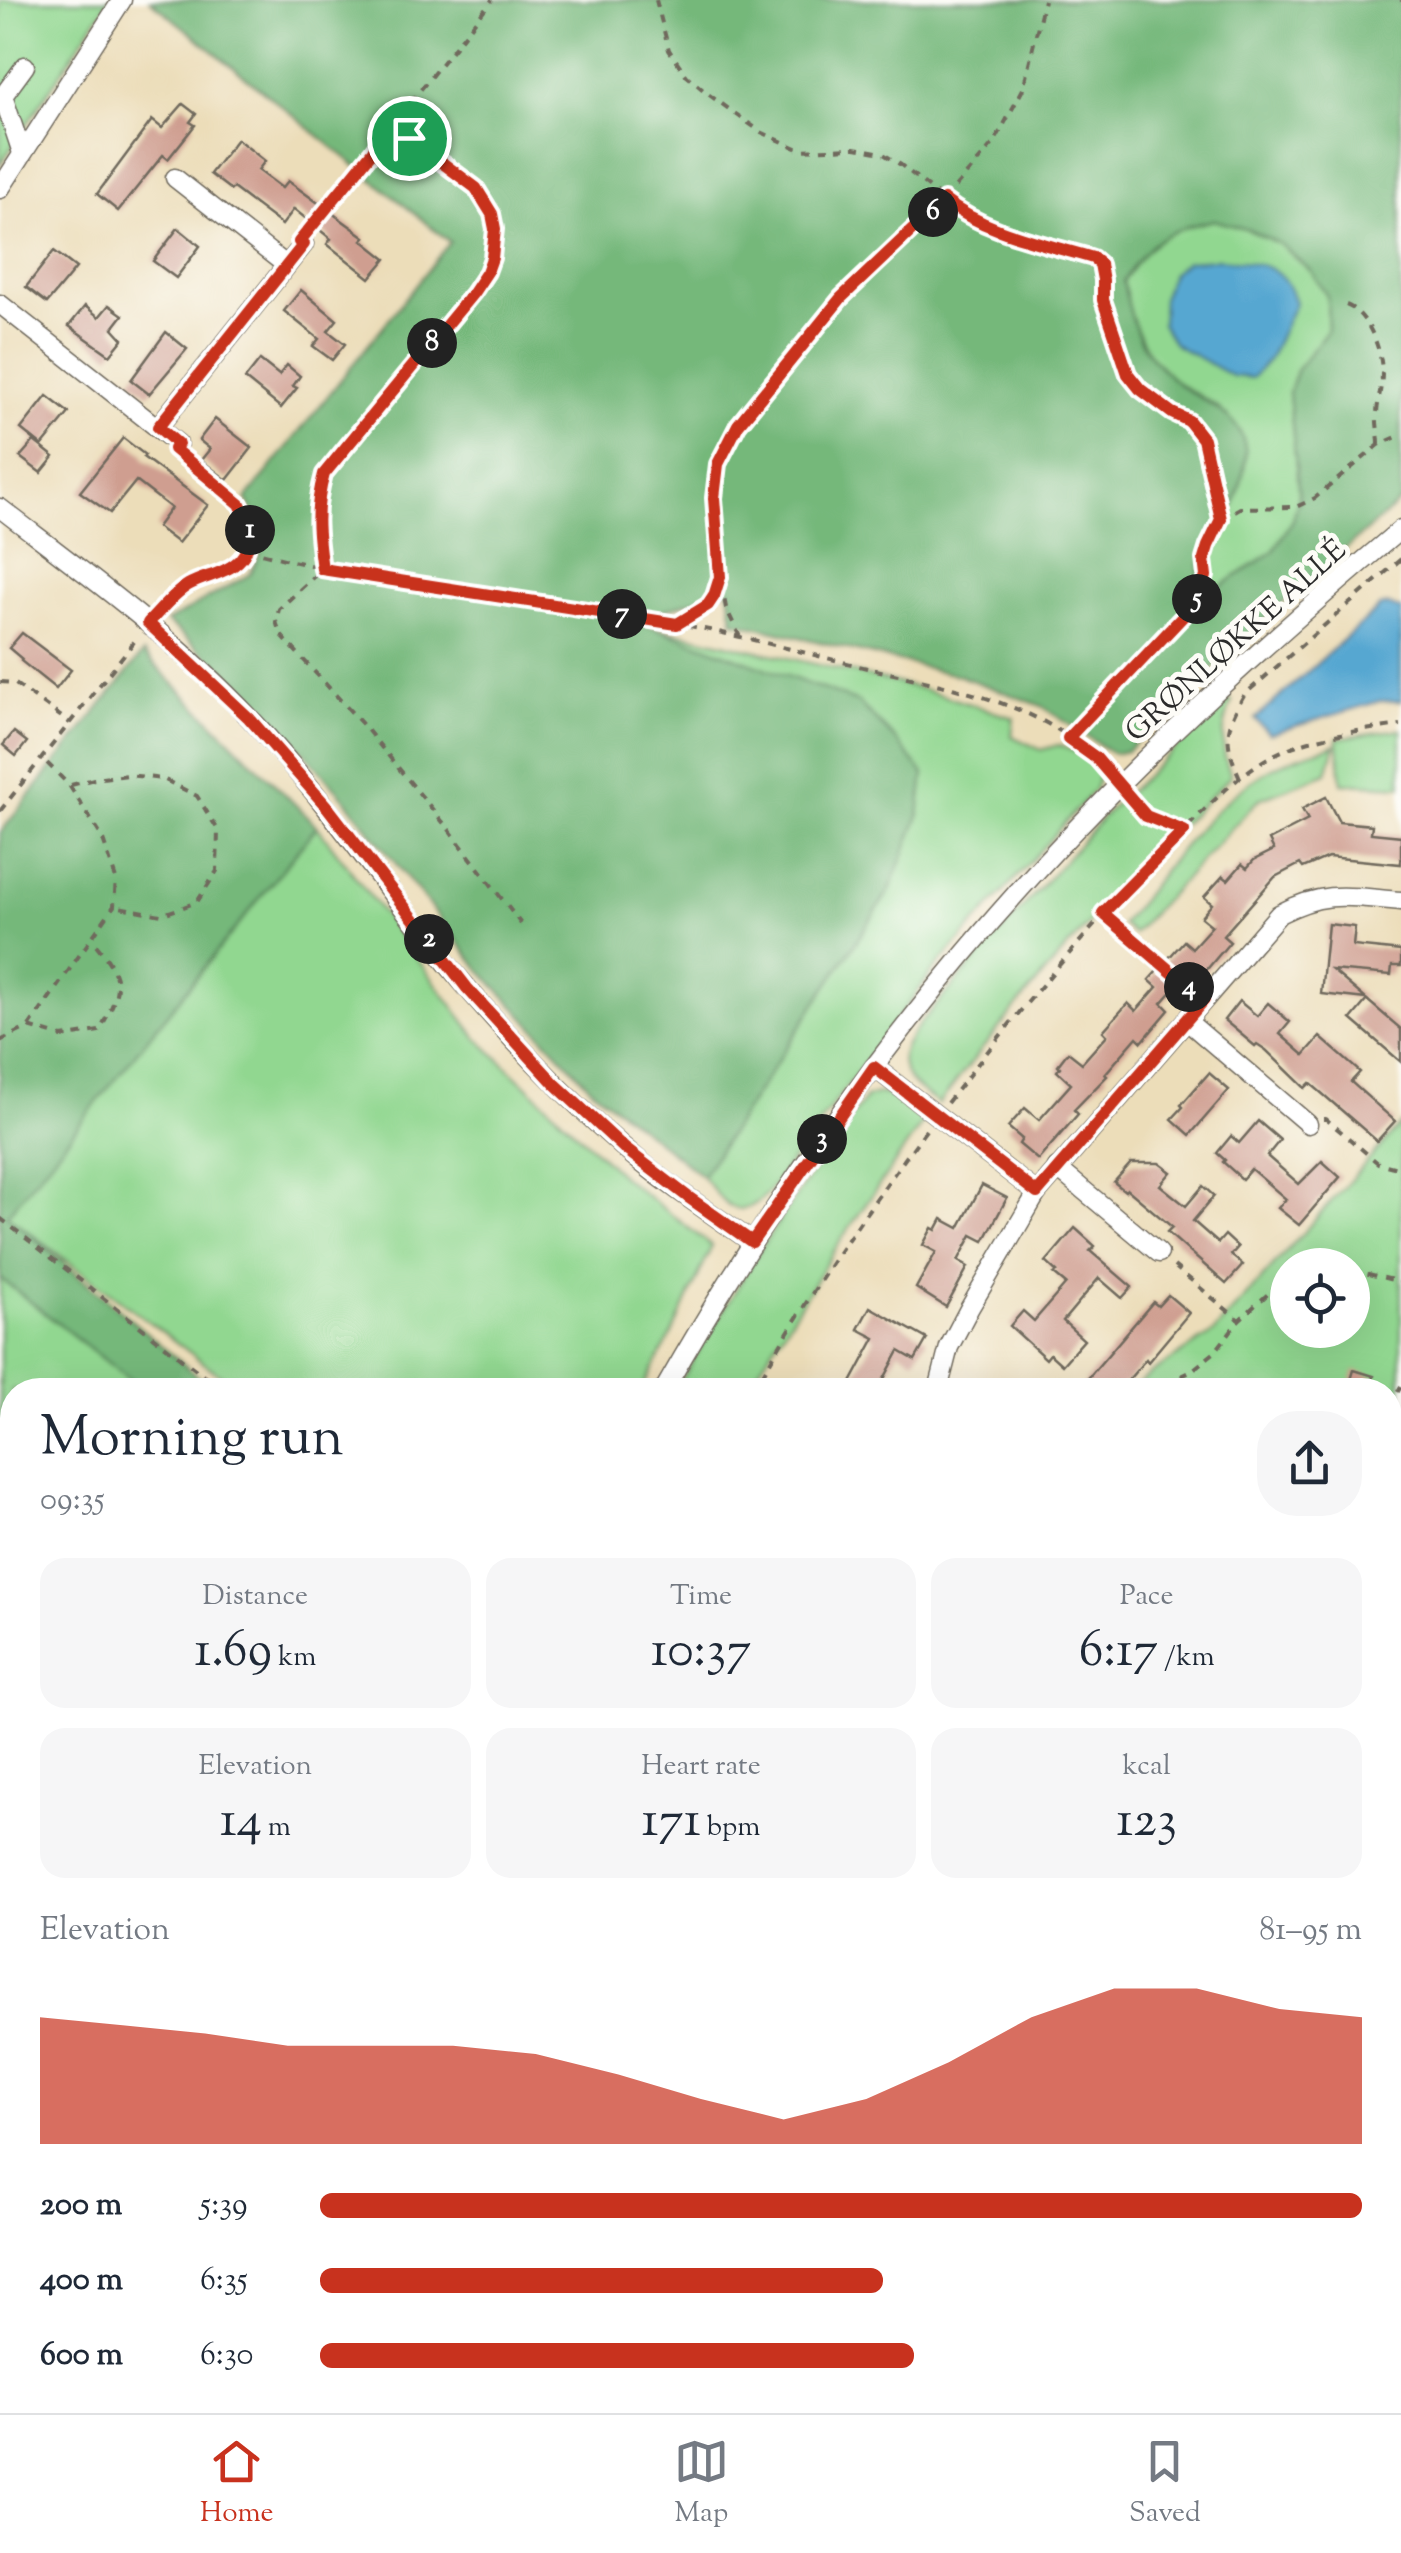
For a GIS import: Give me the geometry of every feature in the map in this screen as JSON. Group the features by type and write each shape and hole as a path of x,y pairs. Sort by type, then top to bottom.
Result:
{"street":[{"path":"0,190 122,0"},
{"path":"22,154 3,96 25,66"},
{"path":"175,178 286,265"},
{"path":"158,427 304,244"},
{"path":"0,304 178,444"},
{"path":"0,508 148,623 249,718 328,808 467,988 555,1084 624,1148 752,1242"},
{"name":"GRØNLØKKE ALLÉ","path":"671,1378 752,1242 874,1067 963,955 1119,784 1285,628 1401,529"},
{"path":"941,1378 949,1347 969,1308 1037,1193 1279,914 1305,901 1334,896 1401,901"},
{"path":"1187,1020 1308,1124"},
{"path":"874,1067 1037,1193"},
{"path":"1057,1168 1159,1254"}],"path":[{"path":"304,244 299,242 492,0"},
{"path":"656,0 668,50 687,76 761,132 801,150 855,148 882,154 981,224 1093,258 1100,264 1103,300 1128,374 1140,389 1189,421 1203,439 1221,519"},
{"path":"740,636 726,608 720,577 714,498 718,464 738,425 841,298 944,200 994,143 1023,89 1044,0"},
{"path":"322,569 316,525 317,498 324,474 473,293 487,272 495,244 492,214 476,188 409,138 397,117"},
{"path":"1346,305 1366,321 1379,354 1379,444"},
{"path":"1068,738 1201,593 1206,576 1204,559 1221,519 1240,508 1296,507 1314,498 1379,444 1401,435"},
{"path":"0,811 148,623 188,585 234,565 248,549 250,528 240,504 174,449 178,444"},
{"path":"248,549 322,569 740,636 952,688 1022,712 1068,738 1096,758 1146,816 1184,831"},
{"path":"1240,778 1230,754 1228,736 1231,718 1244,695 1401,560"},
{"path":"322,569 280,609 276,622 280,634 364,726 522,924"},
{"path":"677,624 708,605 720,577"},
{"path":"0,682 14,684 70,723"},
{"path":"761,1378 852,1230 1015,1015 1103,913 1240,778 1269,758 1301,744 1401,726"},
{"path":"0,1041 29,1027 114,906 116,879 102,837 69,785 42,758"},
{"path":"69,785 128,775 163,778 197,796 218,830 217,871 197,902 162,914 114,906"},
{"path":"1103,913 1204,1000"},
{"path":"29,1027 62,1037 98,1031 118,998 114,966 91,938"},
{"path":"1308,1124 1326,1118 1378,1163 1401,1169"},
{"path":"0,1218 207,1378"},
{"path":"1159,1254 1239,1320"},
{"path":"1370,1274 1401,1282"},
{"path":"1177,1378 1215,1352 1239,1320 1270,1292"}],"green space":[{"path":"0,0 109,0 0,165"},
{"path":"150,0 1401,0 1401,501 1264,619 1127,751 1113,754 1042,706 960,676 733,621 729,589 634,620 858,702 924,774 919,816 890,890 702,1176 592,1089 480,970 345,799 257,699 167,622 250,574 268,537 246,499 450,242","holes":["1214,220 1280,244 1311,271 1327,296 1328,330 1296,371 1289,393 1299,497 1293,520 1273,552 1215,590 1204,584 1200,565 1239,491 1245,447 1226,416 1175,381 1148,353 1135,327 1123,281 1151,246 1183,228"]},
{"path":"1214,220 1280,244 1311,271 1327,296 1328,330 1296,371 1289,393 1299,497 1293,520 1273,552 1215,590 1201,580 1201,570 1209,546 1236,500 1245,447 1218,407 1176,382 1149,354 1131,318 1123,281 1161,238"},
{"path":"649,626 919,688 1014,718 1012,736 1041,750 1058,745 1082,754 1101,771 1094,790 933,971 769,1191 758,1202 740,1209 725,1202 702,1176 890,890 858,702"},
{"path":"143,653 317,826 7,1215 200,1378 128,1378 0,1278 0,833"},
{"path":"1228,699 1232,701 1224,747 1231,776 1079,934 939,1104 924,1093 905,1073 902,1057 916,1029 1109,810"},
{"path":"1401,729 1401,786 1342,783 1337,738"},
{"path":"1335,745 1327,773 1259,799 1133,934 1122,924 1189,840 1227,800 1277,766"},
{"path":"317,826 477,1038 625,1179 712,1246 648,1378 224,1378 6,1215"},
{"path":"880,1093 897,1097 926,1118 843,1237 754,1378 682,1378 764,1243 867,1097"},
{"path":"1401,1124 1401,1378 1146,1378 1213,1333 1270,1270 1270,1348 1370,1348 1370,1248 1289,1248"},
{"path":"0,1278 128,1378 0,1378"}],"water":[{"path":"1219,259 1257,264 1276,272 1290,289 1295,303 1269,359 1252,378 1232,376 1174,344 1162,324 1163,296 1172,273 1187,261"},
{"path":"1389,605 1401,610 1401,701 1380,701 1269,734 1255,719 1380,607"}],"building":[{"path":"183,104 196,114 190,122 195,125 168,159 163,155 118,211 97,194 152,120 162,128"},
{"path":"237,139 265,161 258,170 282,188 288,181 365,237 362,240 386,259 370,278 327,244 331,239 294,209 282,225 210,174"},
{"path":"178,228 200,246 176,278 153,261"},
{"path":"54,251 76,268 47,303 26,287"},
{"path":"301,290 337,320 328,331 345,344 332,360 313,346 319,339 284,311"},
{"path":"109,305 123,315 113,328 123,339 110,355 69,326 85,306 99,317"},
{"path":"166,332 187,349 149,394 131,380"},
{"path":"260,360 279,375 287,365 300,376 293,386 297,388 281,408 245,379"},
{"path":"47,396 69,413 42,446 21,429"},
{"path":"215,419 252,448 227,480 201,460 210,449 199,440"},
{"path":"123,438 208,505 178,543 157,527 171,508 136,481 110,513 80,492"},
{"path":"34,441 54,457 41,473 20,457"},
{"path":"22,633 71,670 56,689 9,648"},
{"path":"14,732 27,742 16,756 3,745"},
{"path":"1326,797 1339,822 1372,825 1371,833 1401,836 1401,864 1328,857 1303,868 1300,864 1275,877 1223,936 1230,942 1198,980 1189,972 1162,1003 1169,1010 1142,1042 1137,1037 1074,1110 1078,1114 1038,1160 1019,1144 1022,1139 1008,1127 1025,1108 1039,1120 1071,1084 1057,1071 1068,1052 1082,1063 1128,1003 1136,1011 1157,987 1149,980 1184,941 1192,948 1212,926 1201,917 1212,904 1204,897 1223,876 1228,880 1242,864 1247,868 1274,850 1269,840 1308,820 1302,809"},
{"path":"1328,924 1355,927 1353,946 1401,951 1401,966 1392,966 1391,975 1332,970 1366,999 1321,994"},
{"path":"1367,1000 1401,1029 1401,1062 1351,1019"},
{"path":"1239,1001 1257,1016 1268,1003 1290,1022 1280,1034 1304,1055 1320,1037 1360,1072 1351,1082 1395,1121 1377,1141 1310,1083 1305,1088 1266,1050 1255,1046 1224,1020"},
{"path":"1209,1073 1229,1090 1190,1135 1172,1119"},
{"path":"1258,1121 1280,1140 1267,1156 1299,1184 1322,1161 1340,1177 1299,1225 1278,1208 1286,1199 1251,1169 1242,1179 1217,1153 1231,1136 1239,1143"},
{"path":"1131,1163 1159,1163 1171,1172 1160,1185 1186,1206 1203,1186 1214,1196 1193,1221 1218,1243 1225,1235 1238,1247 1231,1255 1243,1265 1226,1284 1167,1232 1172,1227 1114,1182"},
{"path":"982,1185 1007,1198 984,1241 972,1235 958,1261 968,1267 946,1307 916,1288 936,1252 923,1245 942,1219 959,1228"},
{"path":"1075,1228 1095,1246 1090,1251 1132,1287 1122,1298 1099,1278 1063,1321 1084,1340 1062,1365 1050,1354 1046,1359 1010,1326 1023,1311 1034,1321 1066,1284 1046,1262"},
{"path":"1168,1295 1189,1313 1148,1362 1146,1359 1130,1378 1088,1378 1153,1302 1158,1306"},
{"path":"870,1307 927,1339 915,1360 899,1351 884,1378 853,1378 875,1338 858,1329"},
{"path":"1354,1370 1374,1376 1373,1378 1352,1378"}],"route":[{"path":"397,117 409,138 476,188 492,214 495,244 487,272 473,293 324,474 317,498 316,525 322,569 677,624 708,605 720,577 714,498 718,464 738,425 841,298 944,200 981,224 1093,258 1100,264 1103,300 1128,374 1140,389 1189,421 1203,439 1221,519 1204,559 1206,576 1201,593 1068,738 1096,758 1146,816 1184,831 1103,913 1204,1000 1037,1193 874,1067 752,1242 624,1148 555,1084 467,988 328,808 249,718 148,623 176,593 234,565 248,549 250,538 247,516 240,504 174,449 178,444 158,427 304,244 299,242 397,117"}]}
